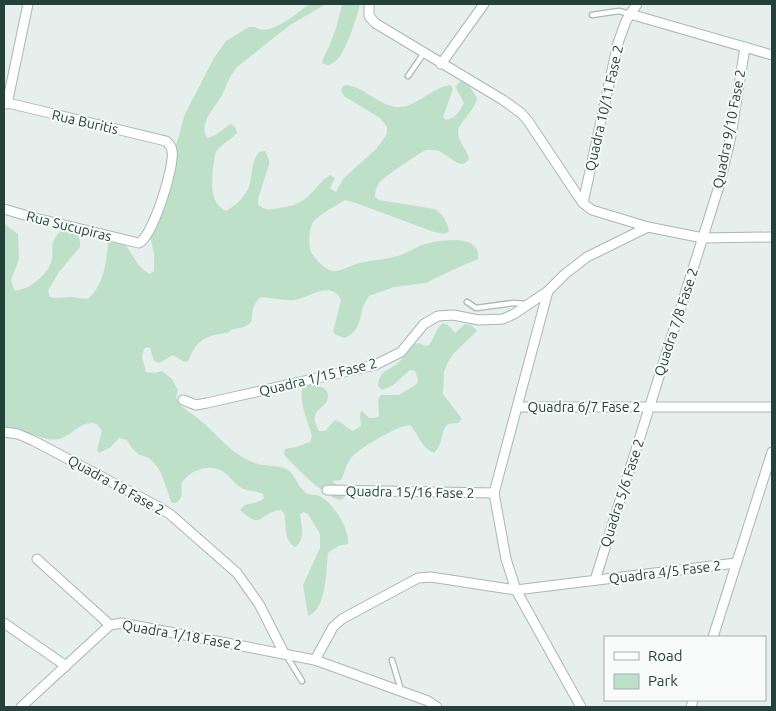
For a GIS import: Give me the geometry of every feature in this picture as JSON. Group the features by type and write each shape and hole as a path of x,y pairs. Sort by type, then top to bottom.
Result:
{"street":[{"path":"5,103 28,4"},
{"path":"441,64 484,4"},
{"name":"Quadra 10/11 Fase 2","path":"583,203 618,43 623,28 637,4"},
{"path":"369,8 370,18 375,23 521,113 534,129 583,203 597,212 648,227 703,238 772,237"},
{"path":"630,14 772,54"},
{"name":"Quadra 9/10 Fase 2","path":"703,238 726,158 745,47"},
{"name":"Rua Buritis","path":"5,103 166,141 170,145 173,152 155,221 146,238 139,243 134,242"},
{"name":"Rua Sucupiras","path":"4,209 31,218 134,242"},
{"name":"Quadra 1/15 Fase 2","path":"183,400 198,405 374,365 401,352 424,324 434,317 445,315 492,321 503,319 514,314 548,291 565,274 587,257 648,227"},
{"name":"Quadra 7/8 Fase 2","path":"650,407 703,238"},
{"path":"548,291 494,493 506,558 516,590 581,707"},
{"name":"Quadra 6/7 Fase 2","path":"518,407 772,407"},
{"name":"Quadra 5/6 Fase 2","path":"594,580 650,407"},
{"name":"Quadra 18 Fase 2","path":"4,432 18,434 34,441 171,515 220,557 242,579 259,604 284,653"},
{"path":"713,636 772,452"},
{"name":"Quadra 15/16 Fase 2","path":"327,490 494,493"},
{"path":"37,559 110,625"},
{"name":"Quadra 4/5 Fase 2","path":"316,660 333,627 342,619 418,578 430,577 516,590 736,563"},
{"path":"4,623 66,666"},
{"name":"Quadra 1/18 Fase 2","path":"20,707 110,625 122,623 316,660 428,701 436,707"}],"lane":[{"path":"592,15 619,10 630,14"},
{"path":"408,76 424,53"},
{"path":"467,302 476,308 513,302 528,304"},
{"path":"284,653 302,681"},
{"path":"392,660 401,691"}],"green space":[{"path":"309,4 326,4 290,25 237,67 208,116 205,127 207,138 231,124 235,127 237,133 215,154 212,186 217,203 226,211 245,195 249,187 256,156 259,152 265,151 269,165 258,199 258,204 263,208 273,209 296,204 307,197 330,175 335,178 330,188 336,192 343,179 376,149 387,134 387,127 380,118 344,96 341,91 343,86 355,87 389,106 396,107 410,104 450,85 453,89 443,117 446,120 455,116 464,103 456,88 458,83 462,81 470,87 477,98 473,108 458,129 460,140 469,159 461,164 439,151 426,150 382,180 377,186 375,193 375,197 379,200 435,209 445,219 449,232 444,234 434,232 345,200 313,222 309,246 311,252 324,267 334,271 360,263 404,254 422,245 447,240 466,241 473,245 477,250 478,259 426,283 394,287 369,296 363,306 356,329 345,338 333,332 341,300 337,294 326,290 294,300 261,297 254,306 252,319 249,324 227,333 206,338 194,349 188,361 184,362 173,355 159,363 154,361 150,348 144,349 142,357 146,372 162,371 172,379 178,390 176,398 181,406 247,460 289,471 305,492 325,499 340,517 346,531 348,544 338,546 328,553 326,579 322,597 319,606 308,616 303,585 320,548 320,534 308,514 304,512 300,514 302,536 295,547 287,536 284,513 281,510 274,511 261,519 253,520 240,510 245,505 258,502 264,498 263,494 243,489 222,471 205,468 189,475 181,484 182,492 180,499 176,503 172,503 159,469 149,458 136,452 127,440 119,438 111,447 99,453 97,450 102,431 97,424 87,423 62,438 53,440 4,429 4,226 6,225 18,234 19,259 11,280 14,290 24,289 43,275 51,261 53,242 60,232 68,226 73,227 76,232 80,247 59,272 48,291 50,297 88,299 98,287 104,272 108,240 122,240 138,264 150,274 154,271 154,254 150,236 185,114 214,58 226,41 249,27 261,30 275,27"},
{"path":"342,4 360,4 350,36 342,53 333,63 326,65 322,63 334,34"},
{"path":"443,323 448,325 455,333 465,324 471,325 477,331 454,353 444,372 443,394 462,419 458,423 448,424 445,427 439,446 434,453 423,444 410,425 380,437 358,451 351,457 341,480 332,481 345,492 345,497 340,500 319,488 284,454 285,449 310,442 312,436 304,411 303,386 323,387 328,393 328,400 316,413 315,422 319,431 325,431 335,420 353,431 361,426 361,410 369,418 379,416 378,399 381,395 399,395 417,384 418,380 415,371 410,370 392,386 382,390 378,386 383,373 401,360 414,344 429,345 438,328"}]}
